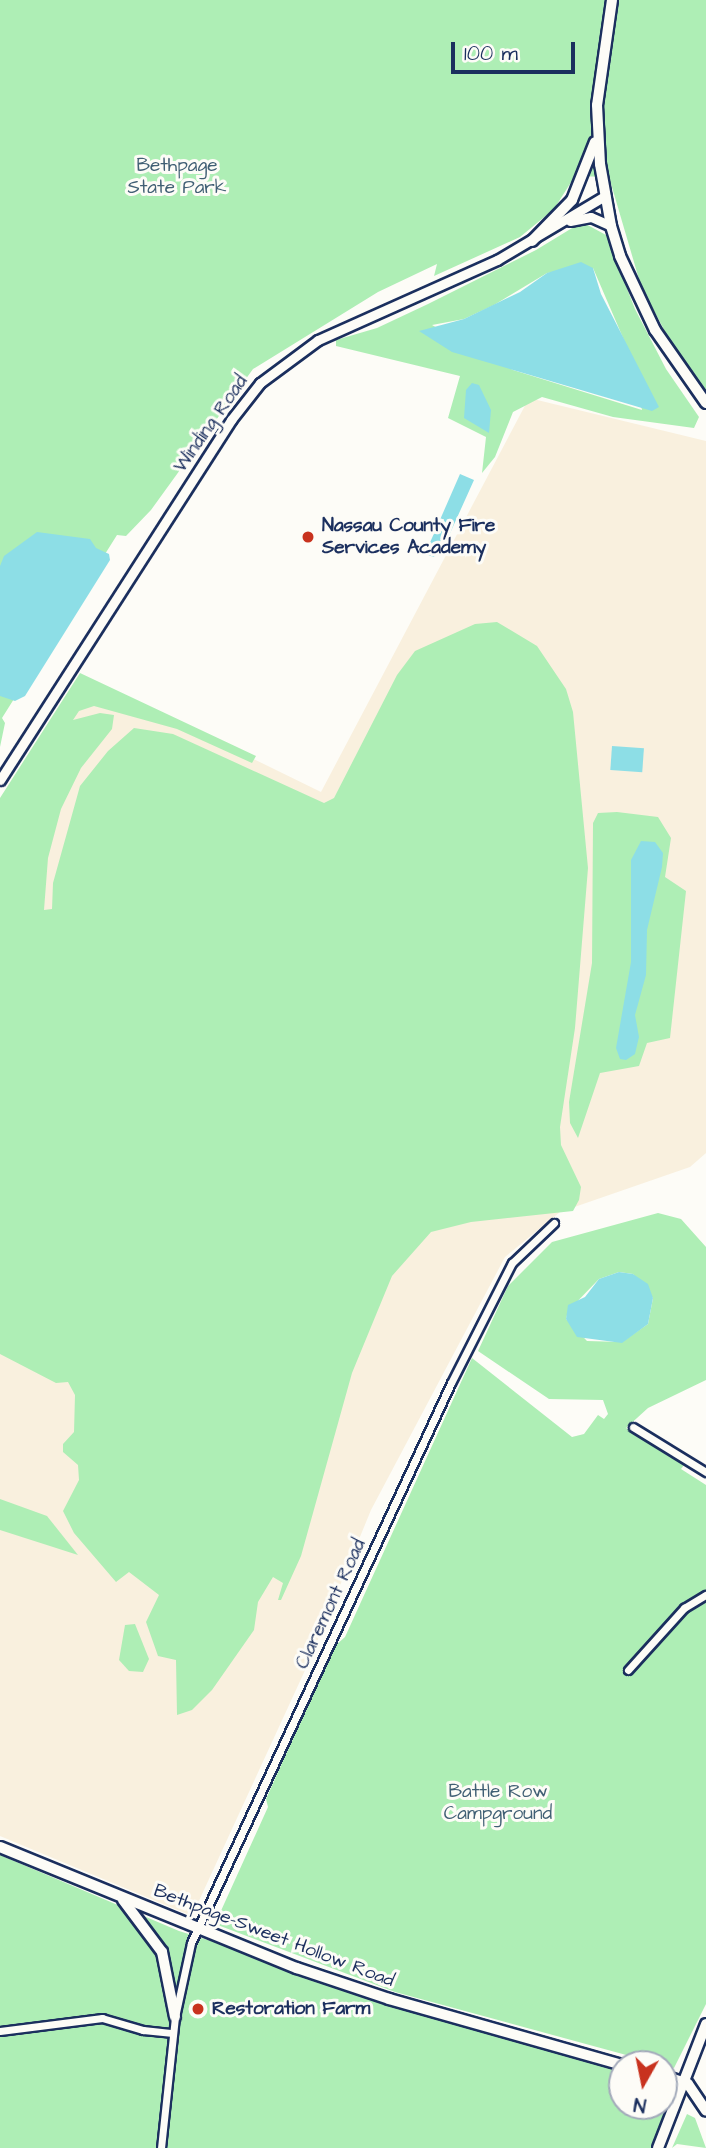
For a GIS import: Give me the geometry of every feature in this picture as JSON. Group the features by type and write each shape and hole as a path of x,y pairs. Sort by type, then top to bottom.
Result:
{"main road":[{"path":"612,0 600,62 597,124 611,226 620,256 655,330 706,403"},
{"path":"532,241 564,211 578,190 597,124"},
{"name":"Bethpage-Sweet Hollow Road","path":"0,1847 120,1897 389,1999 608,2060"},
{"path":"120,1897 162,1952 175,2017"},
{"path":"658,2148 706,2024"},
{"path":"678,2080 700,2096 706,2112"}],"street":[{"name":"Winding Road","path":"0,780 231,420 260,383 318,340 532,241 605,196"},
{"path":"561,224 592,217 611,226"},
{"name":"Claremont Road","path":"175,2017 184,1964 451,1383 512,1264 554,1223"},
{"path":"632,1427 706,1472"},
{"path":"628,1670 684,1608 706,1595"},
{"path":"161,2148 175,2017"},
{"path":"0,2031 102,2018 143,2030 173,2033"}],"shaded area":[{"path":"529,398 706,441 706,1153 690,1167 560,1212 505,1257 371,1510 307,1666 192,1916 0,1836 0,827 80,674 321,792"}],"green space":[{"name":"Bethpage State Park","path":"0,0 706,0 706,393 672,345 641,286 609,177 575,176 554,209 520,237 434,276 437,264 378,292 253,369 151,510 126,536 117,535 2,718 5,723 0,747"},
{"path":"582,222 606,235 635,309 666,369 699,417 694,428 613,417 542,397 513,412 495,457 482,473 486,437 448,418 460,376 336,346 336,340 377,328 536,250","holes":["593,268 627,347 642,410 513,370 432,325 464,319 494,305 547,273"]},
{"path":"497,622 537,646 566,689 573,712 588,868 575,1028 560,1127 561,1145 581,1187 579,1200 573,1211 471,1222 431,1232 392,1276 352,1373 301,1556 281,1600 278,1600 283,1583 273,1577 258,1602 254,1630 212,1690 192,1710 177,1715 176,1660 158,1656 146,1622 159,1595 129,1572 116,1582 74,1533 63,1511 79,1480 78,1465 63,1452 63,1444 74,1432 75,1395 68,1382 56,1383 0,1354 0,798 80,673 256,756 252,763 177,729 94,706 79,711 73,720 100,713 114,715 112,729 81,768 61,809 48,858 44,910 52,909 53,883 80,786 108,751 134,728 173,734 324,803 334,798 397,675 415,651 475,624"},
{"path":"617,812 658,817 671,838 665,877 686,891 670,1038 647,1043 639,1066 600,1073 578,1138 570,1123 569,1102 592,963 593,823 598,813"},
{"name":"Battle Row Campground","path":"658,1213 681,1219 706,1247 706,1380 648,1408 626,1428 684,1465 681,1469 706,1485 706,2004 678,2060 678,2050 608,2050 395,1992 215,1924 268,1807 266,1799 282,1763 336,1645 345,1637 472,1358 572,1437 584,1434 598,1415 604,1419 608,1414 603,1400 549,1399 478,1351 508,1286 552,1242","holes":["619,1272 633,1274 653,1298 648,1324 622,1342 587,1341 566,1319 568,1311 599,1279"]},
{"path":"0,1499 47,1516 78,1555 0,1530"},
{"path":"135,1624 149,1659 143,1672 129,1671 119,1660 125,1625"},
{"path":"0,1855 179,1931 608,2065 608,2120 661,2120 651,2148 0,2148"},
{"path":"687,2114 695,2118 706,2148 677,2144 672,2148"}],"water":[{"path":"581,262 593,268 601,294 659,407 652,411 452,352 419,331 464,319 520,292 547,273"},
{"path":"472,383 479,385 491,410 489,433 464,418 466,390"},
{"path":"460,474 474,480 447,540 442,538 434,557 425,554"},
{"path":"37,532 90,539 96,548 109,554 110,560 25,696 15,701 0,696 0,566 4,556"},
{"path":"612,746 644,748 642,772 610,770"},
{"path":"641,841 655,842 663,853 647,930 646,975 635,1015 639,1037 635,1054 626,1060 620,1059 616,1048 631,962 631,860"},
{"path":"619,1272 633,1274 648,1284 653,1298 648,1324 622,1343 577,1337 566,1319 568,1305 585,1297 599,1279"}],"place":[{"name":"Nassau County Fire Services Academy","path":"308,537"},
{"name":"Restoration Farm","path":"198,2009"}]}
